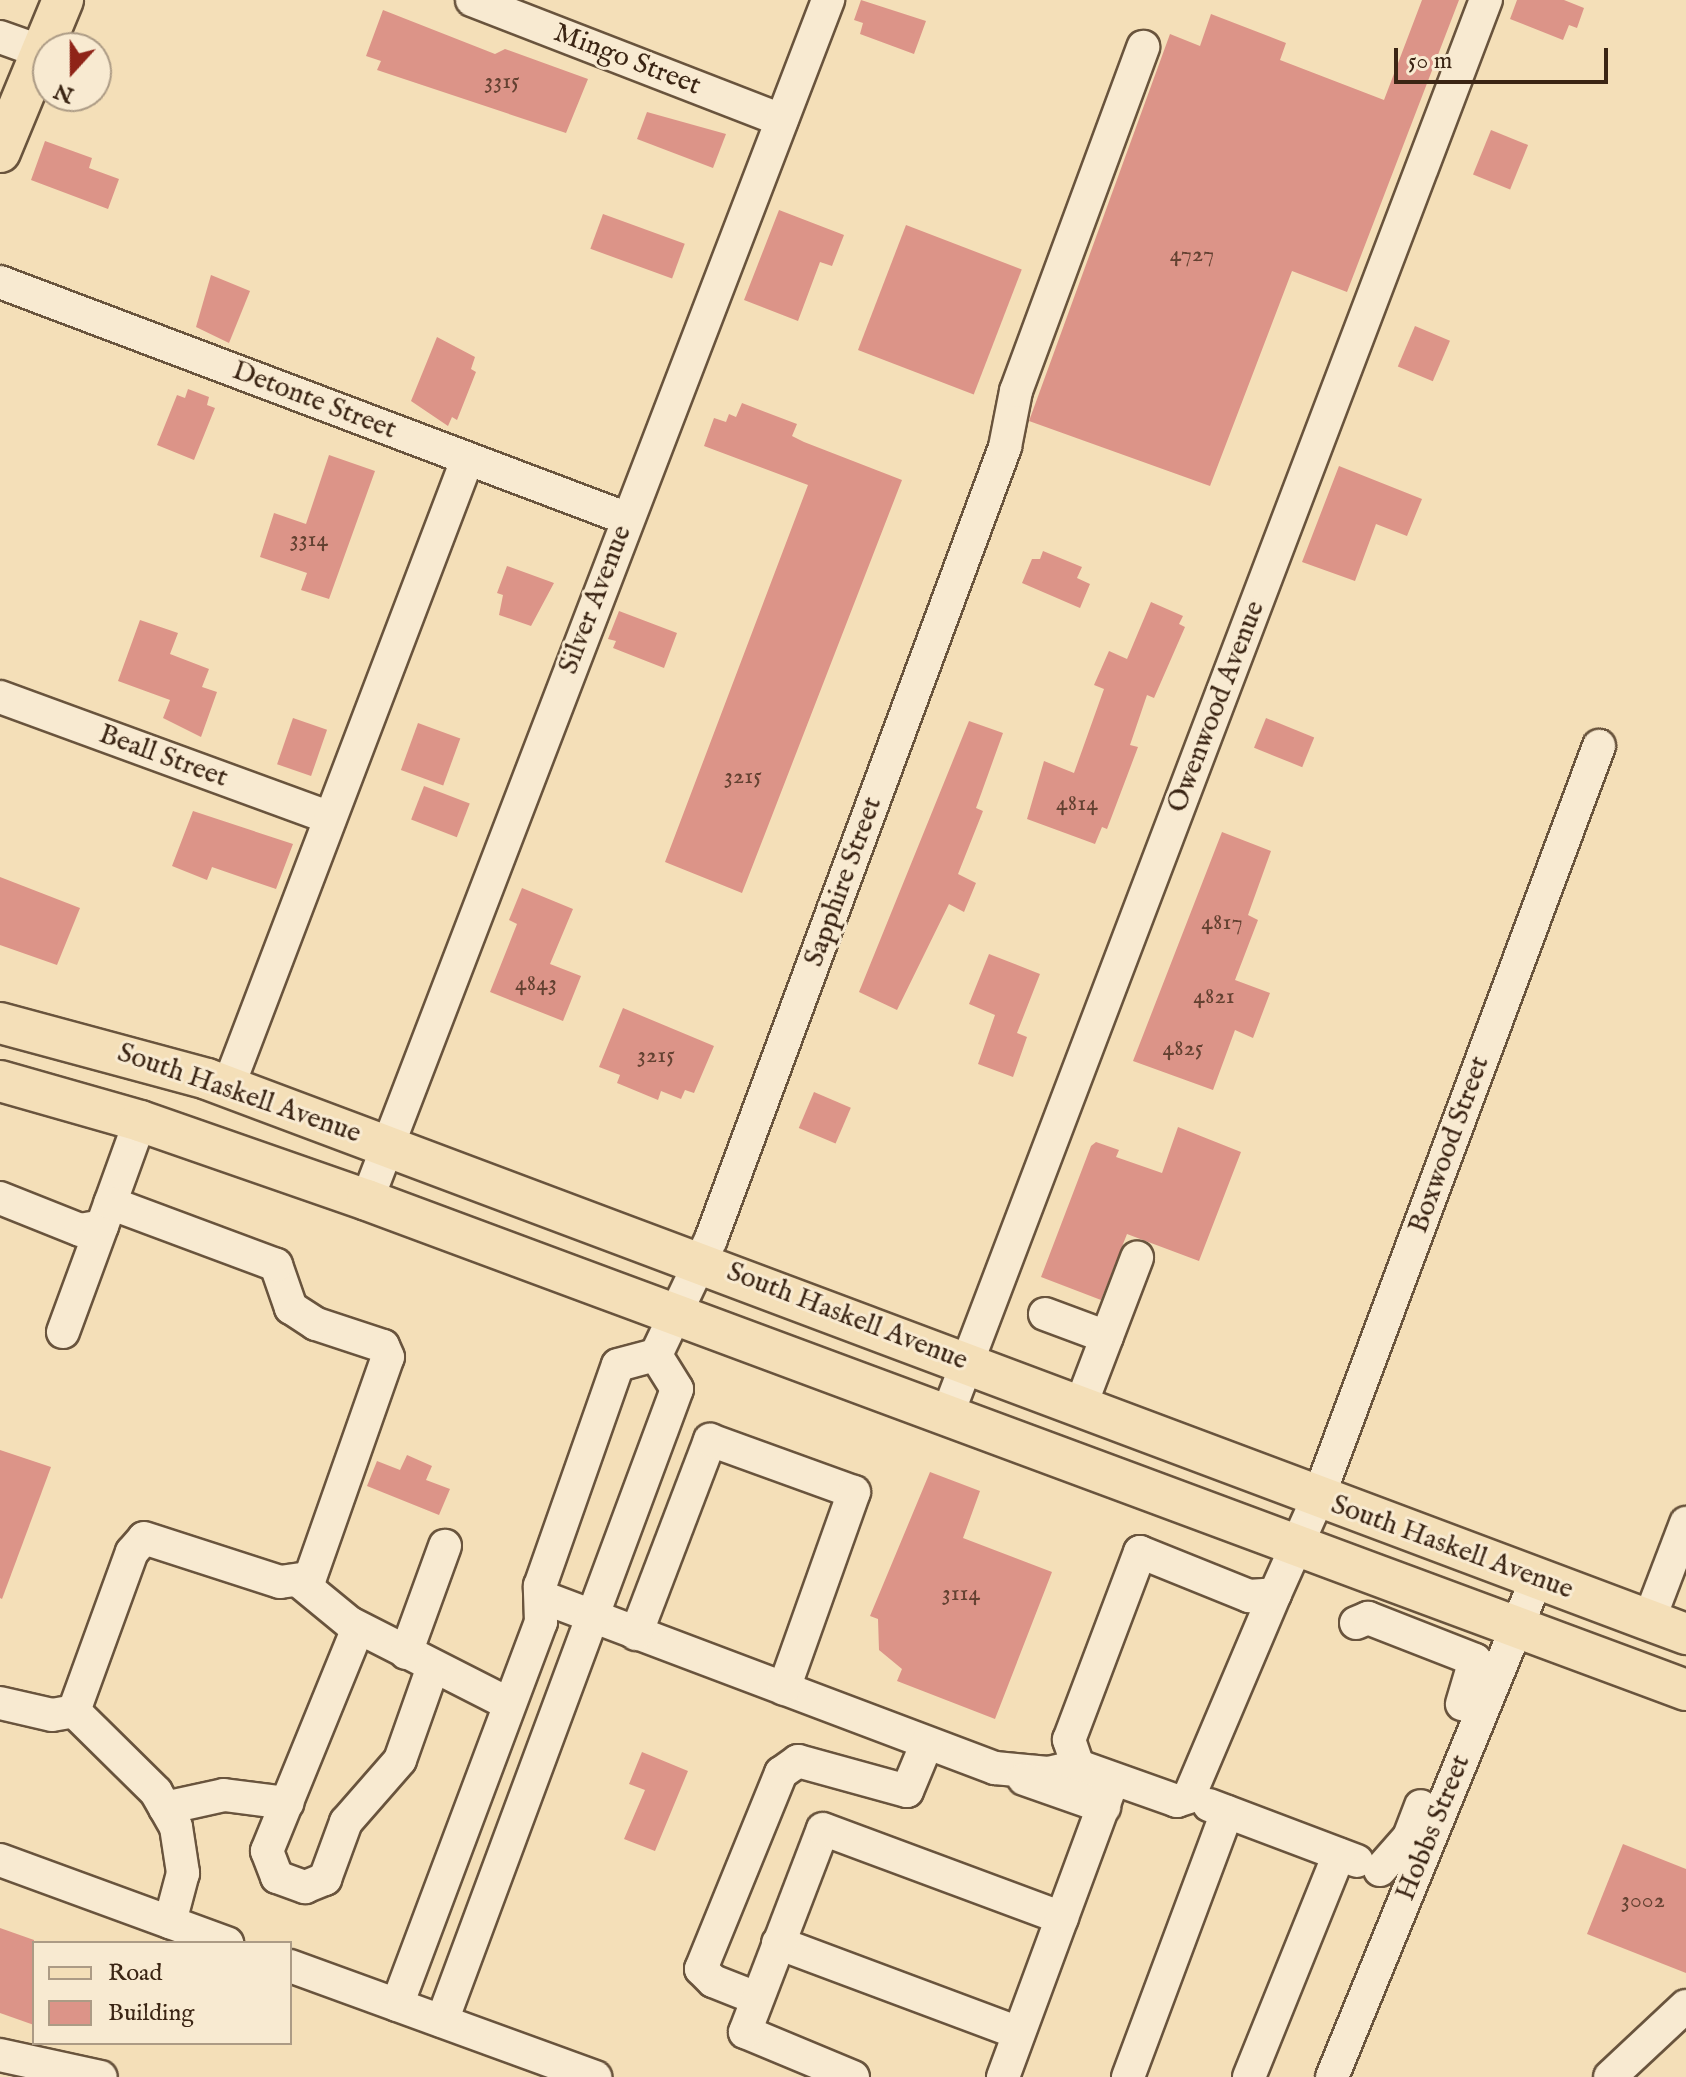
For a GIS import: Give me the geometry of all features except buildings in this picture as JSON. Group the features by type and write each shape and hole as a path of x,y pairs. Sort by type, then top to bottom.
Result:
{"main road":[{"path":"50,32 63,0"},
{"path":"0,152 8,111 32,69"},
{"name":"South Haskell Avenue","path":"0,1023 161,1064 386,1144 1318,1498 1686,1634"},
{"path":"140,1121 161,1064"},
{"name":"South Haskell Avenue","path":"0,1081 140,1121 367,1200 1300,1543 1516,1628 1686,1690"},
{"path":"1630,1669 1649,1620"}],"street":[{"name":"Mingo Street","path":"472,0 782,120"},
{"name":"Silver Avenue","path":"367,1200 828,0"},
{"name":"Owenwood Avenue","path":"948,1413 1486,0"},
{"path":"0,37 32,48"},
{"name":"Sapphire Street","path":"656,1355 700,1261 1005,447 1016,391 1143,47"},
{"name":"Detonte Street","path":"0,282 628,519"},
{"path":"228,1087 326,816 467,460"},
{"name":"Beall Street","path":"0,697 326,816"},
{"name":"Boxwood Street","path":"1189,1797 1318,1498 1599,746"},
{"path":"63,1332 140,1121"},
{"path":"0,1198 80,1230 106,1215 276,1265 291,1308 316,1324 383,1346 388,1357 310,1578 300,1582 280,1582 144,1538 132,1552 74,1711"},
{"path":"1080,1407 1137,1258"},
{"path":"1045,1314 1107,1337"},
{"path":"397,2005 541,1622 540,1586 618,1365 656,1355 677,1389 442,2021"},
{"path":"636,1634 710,1440 854,1492 784,1689"},
{"path":"1649,1620 1686,1523"},
{"path":"358,1628 287,1803 267,1863 277,1877 318,1885 359,1803 400,1760 445,1546"},
{"path":"1108,1793 1078,1766 1069,1740 1140,1552 1249,1596 1275,1594"},
{"name":"Hobbs Street","path":"1332,2077 1536,1580"},
{"path":"300,1582 358,1628 509,1704"},
{"path":"542,1597 995,1768 1108,1793 1177,1801 1189,1797 1412,1882"},
{"path":"1356,1623 1368,1618 1466,1654 1477,1666 1409,1837 1380,1870"},
{"path":"0,1703 52,1715 74,1711"},
{"path":"74,1711 165,1808 176,1827 183,1873 170,1922"},
{"path":"756,1998 713,1981 701,1969 781,1773 798,1761 907,1791 927,1743"},
{"path":"995,1768 1048,1773 1078,1766"},
{"path":"1003,2077 1108,1793"},
{"path":"165,1808 224,1795 287,1803"},
{"path":"1128,2077 1227,1812"},
{"path":"853,2077 746,2037 756,1998 823,1829 1062,1918"},
{"path":"1249,2077 1339,1854"},
{"path":"0,1860 222,1941"},
{"path":"778,1943 1019,2033"},
{"path":"292,1967 595,2077"},
{"path":"1610,2077 1686,2006"},
{"path":"0,2055 101,2077"}]}
